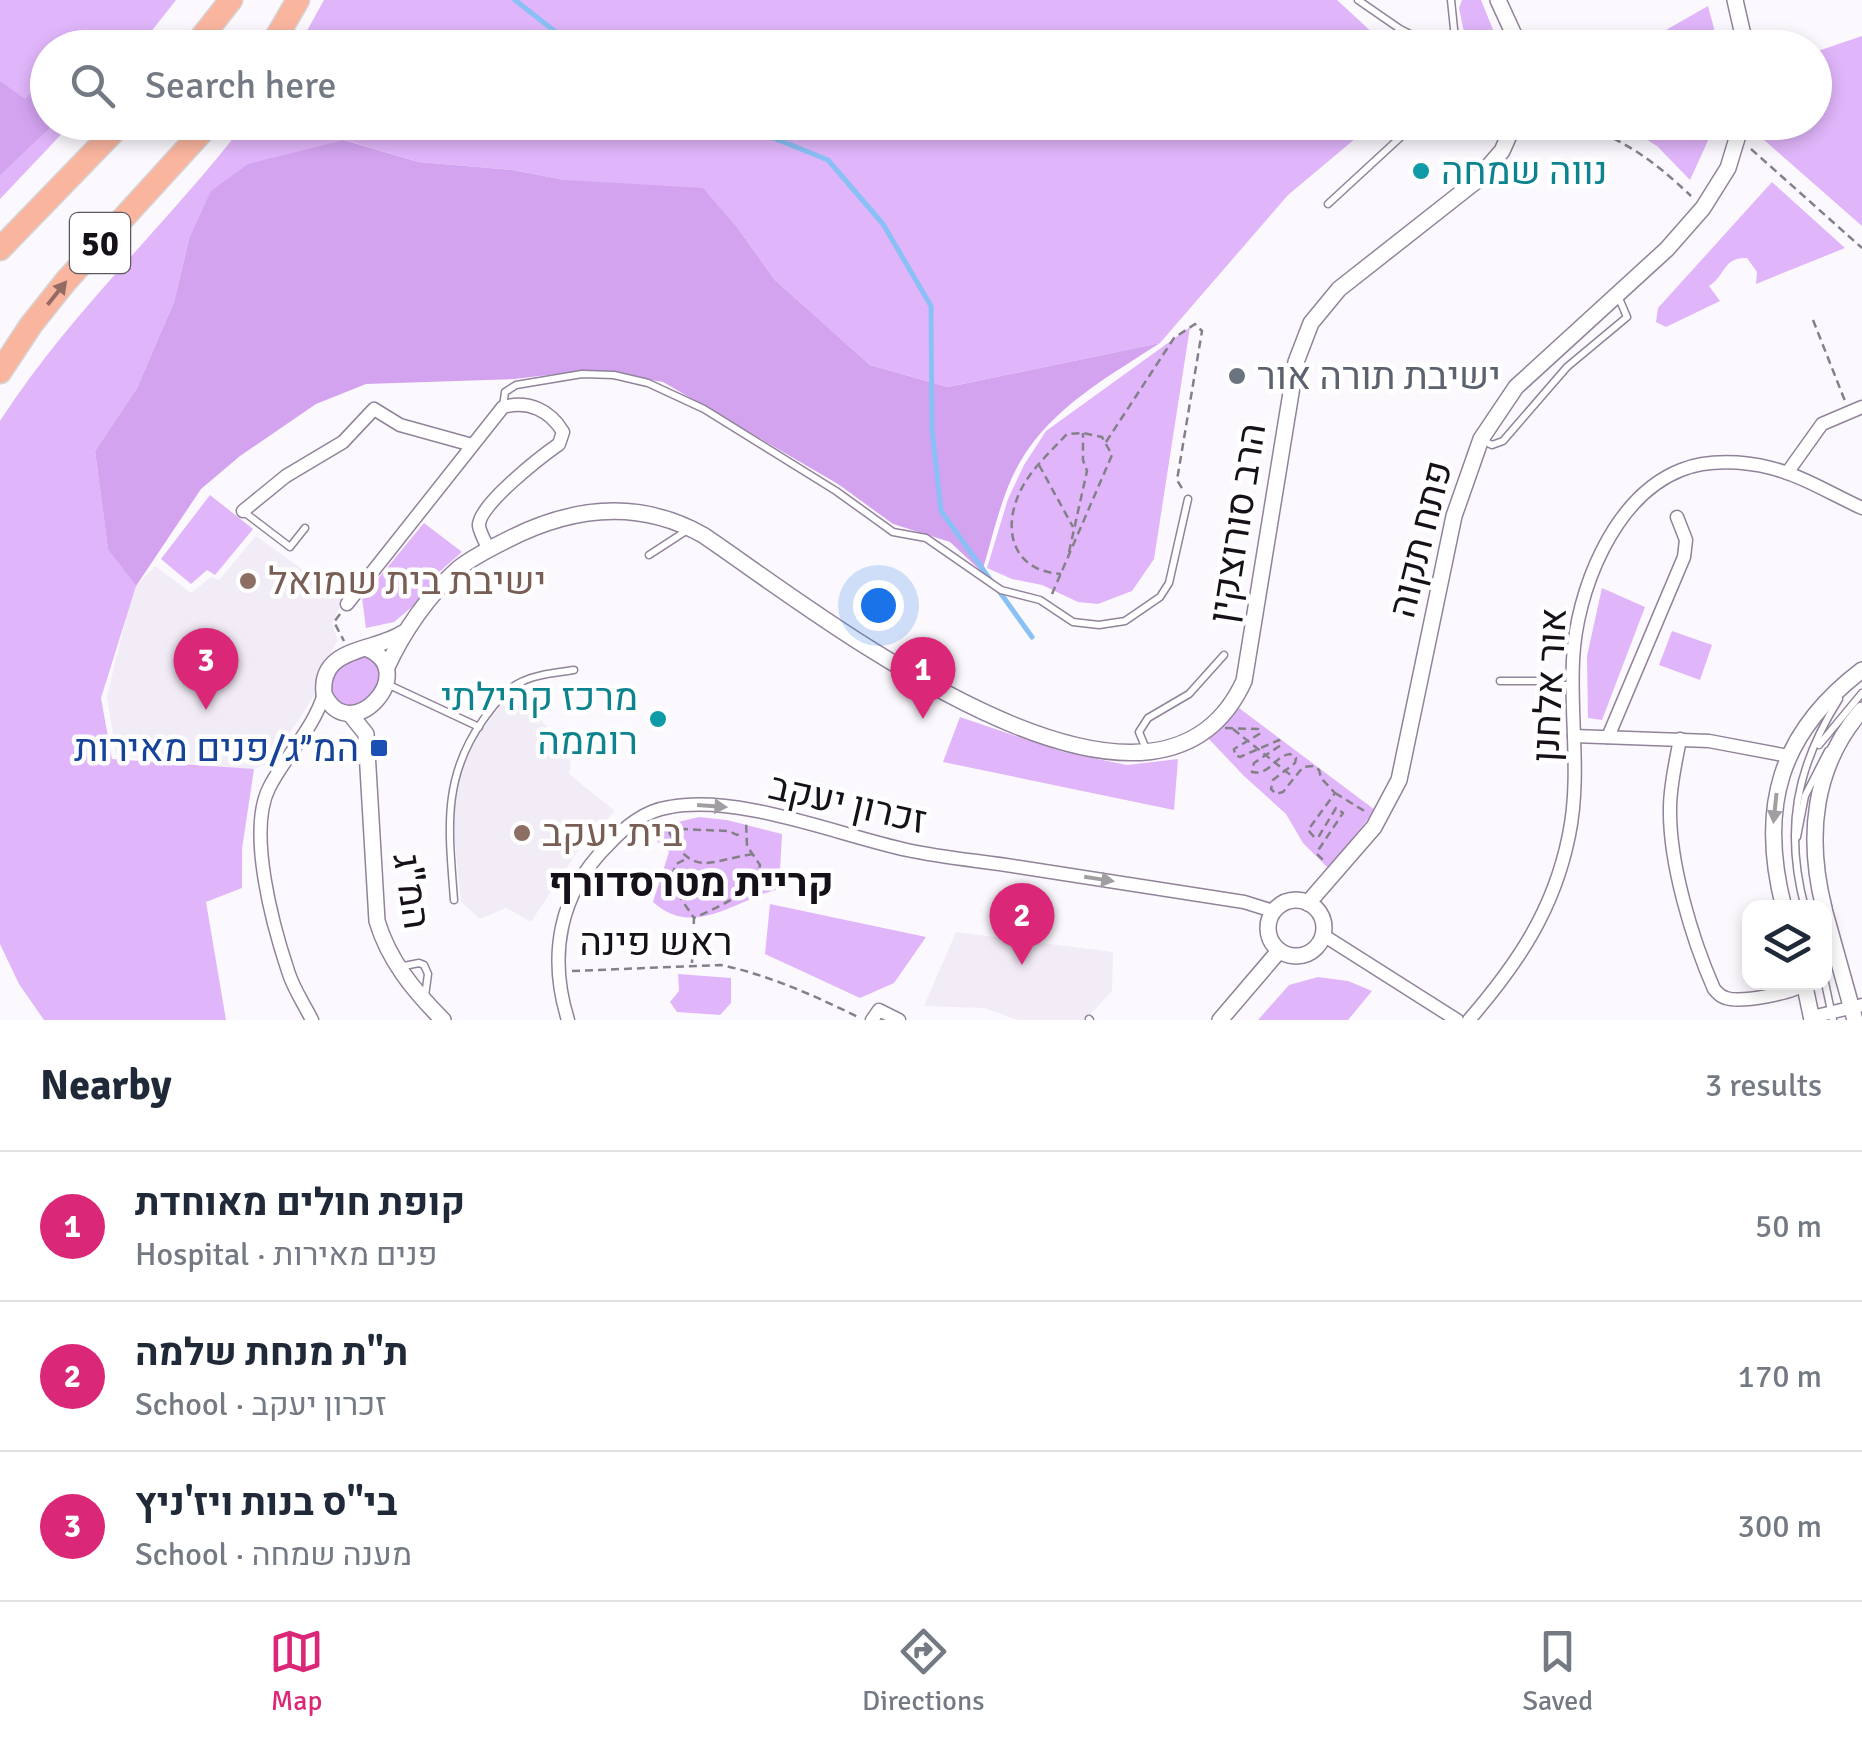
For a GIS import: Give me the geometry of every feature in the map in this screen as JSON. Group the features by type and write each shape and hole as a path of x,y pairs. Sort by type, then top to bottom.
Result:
{"highway":[{"path":"207,30 231,0"},
{"path":"280,30 298,0"},
{"name":"50","path":"0,249 106,140"},
{"name":"50","path":"0,372 66,281 195,140"}],"street":[{"path":"1498,0 1512,30"},
{"path":"1735,0 1742,30"},
{"name":"הרב סורוצקין","path":"1218,724 1236,698 1248,664 1296,362 1307,332 1339,289 1489,168 1505,140"},
{"name":"פתח תקוה","path":"1308,902 1374,827 1399,780 1454,516 1480,439 1516,387 1667,249 1702,208 1728,168 1737,140"},
{"path":"346,604 503,407 532,405 558,423 563,432 559,444 496,498 481,516 480,527 489,550"},
{"path":"243,512 286,476 344,442 374,409 400,425 472,445"},
{"path":"1787,473 1822,424 1856,409"},
{"name":"אור אלחנן","path":"1468,1020 1534,937 1569,834 1575,772 1573,686 1577,616 1584,590 1612,533 1667,476 1684,468 1726,462 1787,473 1862,508"},
{"path":"307,728 325,716 365,710 375,700 406,631 456,570 527,530 603,508 660,516 691,528 914,676 1017,727 1102,750 1149,754 1188,741 1218,724"},
{"path":"1608,737 1684,557 1686,540 1677,517"},
{"path":"312,1020 289,975 272,916 260,820 267,791 307,728 324,694 326,676 349,651 368,649 406,631"},
{"path":"368,649 383,659 387,676"},
{"path":"1782,900 1775,867 1773,820 1775,798 1788,756 1814,714 1861,670"},
{"path":"324,694 328,703 346,713"},
{"name":"המ\"ג","path":"367,752 375,700"},
{"path":"1823,900 1814,849 1818,794 1832,752 1862,710"},
{"name":"המ\"ג","path":"346,713 366,734 377,921 398,967 443,1020"},
{"path":"1574,736 1680,739 1788,756"},
{"path":"1680,739 1670,806 1672,832 1683,894 1710,979 1719,994 1732,1000 1791,990"},
{"name":"זכרון יעקב","path":"568,1020 559,990 559,941 564,914 582,875 620,832 643,816 684,805 747,810 908,850 1244,902 1274,911"},
{"path":"1289,900 1308,902 1321,916 1323,934 1314,950 1296,956 1279,951 1268,928 1274,911 1289,900"},
{"path":"1323,934 1457,1020"},
{"path":"1806,990 1812,1018 1856,1011 1832,934"},
{"path":"1220,1020 1279,951"},
{"path":"872,1020 878,1010 899,1020"}],"lane":[{"path":"1358,0 1404,30"},
{"path":"1451,0 1454,30"},
{"path":"1328,204 1397,140"},
{"path":"1480,439 1492,445 1503,442 1567,368 1627,316 1617,295"},
{"path":"503,407 505,392 516,385 582,374 648,384 704,409 836,491 893,532 926,538 1001,590 1048,605 1072,622 1125,622 1160,597 1169,583 1188,499"},
{"path":"243,512 290,548 305,528"},
{"path":"649,555 691,528"},
{"path":"1149,754 1139,732 1148,718 1184,699 1224,655"},
{"path":"454,900 449,826 460,757 500,696 534,676 574,670"},
{"path":"1802,900 1793,823 1802,778 1828,717 1861,670"},
{"path":"387,676 478,727"},
{"path":"1500,681 1536,680 1573,686"},
{"path":"1802,778 1824,738 1862,694"},
{"path":"1799,888 1796,842 1806,796 1824,757 1850,724"},
{"path":"1827,990 1832,1016"}],"path":[{"path":"1621,140 1662,168 1702,208"},
{"path":"1750,140 1862,248"},
{"path":"1812,320 1856,409"},
{"path":"1106,444 1174,338 1195,324 1202,331 1177,480 1188,499"},
{"path":"1048,605 1112,455 1102,437 1083,432 1066,434 1018,496 1012,544 1023,560 1060,574"},
{"path":"1068,558 1087,471 1083,432"},
{"path":"1039,464 1074,529"},
{"path":"346,604 334,622 349,651"},
{"path":"1218,724 1258,728 1260,733 1234,749 1240,757 1279,740 1282,745 1254,764 1252,772 1267,770 1290,754 1296,758 1271,784 1276,794 1303,767 1314,766 1335,793 1367,812 1361,821"},
{"path":"1218,724 1249,742 1294,778"},
{"path":"1333,857 1325,862 1317,854 1344,813 1336,808 1316,838 1308,830 1335,793"},
{"path":"694,918 745,890 758,876 760,865 746,846 747,810"},
{"path":"643,816 657,830 729,831 737,835 746,830"},
{"path":"668,830 686,859 699,864 753,854"},
{"path":"686,859 676,864 672,873 674,887 694,918 692,965"},
{"name":"ראש פינה","path":"558,972 721,965 746,970 820,998 864,1020"}],"shaded area":[{"path":"0,0 176,0 152,30 30,30 30,140 56,140 0,199"},
{"path":"324,0 1337,0 1370,30 307,30"},
{"path":"1462,0 1481,0 1493,30 1464,30 1459,8"},
{"path":"1708,6 1714,30 1666,30"},
{"path":"1862,36 1862,226 1764,140 1832,140 1832,46"},
{"path":"0,81 25,99 30,94 30,140 37,140 0,175"},
{"path":"232,140 345,140 189,239 174,302 137,388 95,451 108,548 136,586 101,698 112,759 254,769 242,849 242,888 206,902 226,1020 44,1020 19,984 0,944 0,421 57,343"},
{"path":"344,140 419,162 513,170 565,180 703,188 775,280 870,365 948,387 1160,343 1082,395 1033,442 1008,488 982,572 950,542 893,524 838,484 663,382 591,370 514,379 366,384 316,404 240,456 201,489 136,586 108,549 95,451 137,388 174,302 189,239 211,191 248,164"},
{"path":"345,140 1354,140 1288,195 1160,343 948,387 870,365 775,280 739,230 565,180 513,170 419,162"},
{"path":"1647,140 1708,140 1690,180"},
{"path":"1772,182 1845,248 1756,284 1757,272 1747,258 1733,260 1709,286 1720,301 1666,327 1656,322 1658,308"},
{"path":"1190,327 1154,559 1132,591 1098,604 1078,602 1042,585 1012,579 987,568 1008,499 1046,431"},
{"path":"210,495 253,529 215,575 207,570 191,584 161,559"},
{"path":"424,523 462,552 438,573 419,601 394,622 366,628 362,598"},
{"path":"256,536 343,599 332,624 338,640 321,671 316,693 271,762 252,770 116,755 107,696 133,589 155,566 191,593 211,577 219,580"},
{"path":"1602,588 1645,607 1602,720 1588,718 1587,656"},
{"path":"1672,631 1712,645 1700,680 1659,665"},
{"path":"366,655 381,670 373,693 354,709 332,700 330,679 345,661"},
{"path":"518,697 561,741 571,764 569,774 615,811 582,845 531,922 506,908 480,919 461,902 453,825 459,771 475,740 504,700"},
{"path":"1239,708 1375,810 1329,869 1303,843 1286,814 1208,738"},
{"path":"960,717 1063,752 1127,765 1178,759 1174,810 943,762"},
{"path":"699,817 782,834 779,889 699,917 668,913 653,902 669,852 649,834"},
{"path":"770,904 926,937 894,983 860,998 765,954"},
{"path":"956,932 1113,952 1112,991 1085,1020 1018,1020 984,1008 924,1006"},
{"path":"678,974 731,978 731,1003 720,1015 677,1012 670,1002 679,991"},
{"path":"1318,977 1348,981 1372,991 1348,1020 1258,1020 1289,985"}],"waterway":[{"path":"515,0 553,30"},
{"path":"779,140 828,160 883,224 931,306 932,430 941,511 992,582"},
{"path":"999,591 1032,637"}],"place":[{"name":"נווה שמחה","path":"1421,171"},
{"name":"ישיבת תורה אור","path":"1237,376"},
{"name":"ישיבת בית שמואל","path":"248,581"},
{"name":"בי\"ס בנות ויז'ניץ","path":"206,710"},
{"name":"מרכז קהילתי רוממה","path":"658,719"},
{"name":"קופת חולים מאוחדת","path":"923,719"},
{"name":"המ״ג/פנים מאירות","path":"379,748"},
{"name":"בית יעקב","path":"522,833"},
{"name":"ת\"ת מנחת שלמה","path":"1022,965"}],"district":[{"name":"קריית מטרסדורף","path":"691,882"}]}
